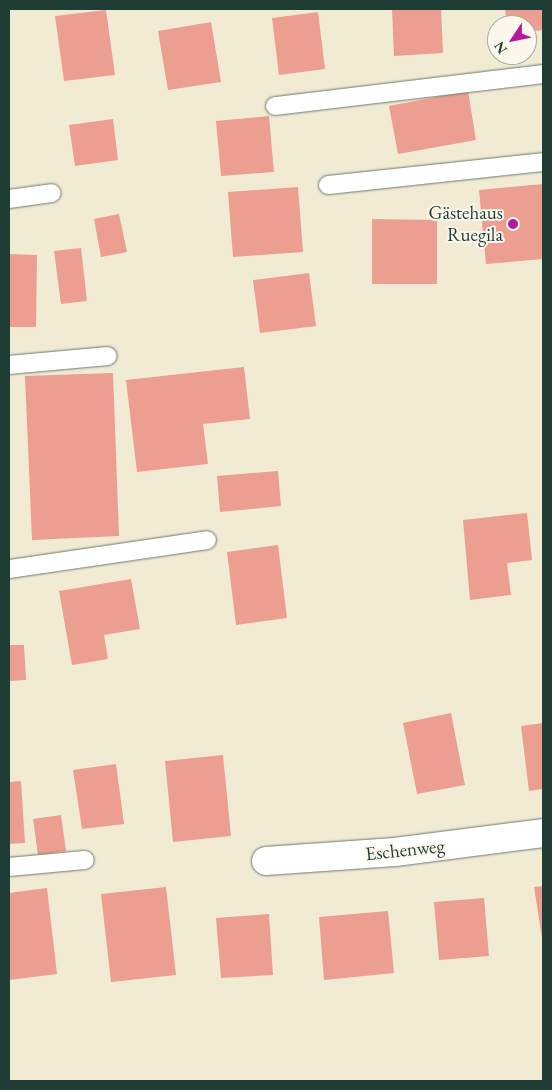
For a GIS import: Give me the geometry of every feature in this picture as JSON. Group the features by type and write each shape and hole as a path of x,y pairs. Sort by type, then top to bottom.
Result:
{"street":[{"name":"Eschenweg","path":"266,861 395,852 543,833"}],"lane":[{"path":"275,106 543,74"},
{"path":"328,185 543,162"},
{"path":"9,199 52,193"},
{"path":"9,365 108,356"},
{"path":"9,569 207,540"},
{"path":"9,867 85,860"}],"building":[{"path":"392,9 441,9 443,53 394,56"},
{"path":"505,9 543,9 543,30 537,31 537,15 506,15"},
{"path":"106,10 115,75 64,81 55,16"},
{"path":"318,12 325,69 279,75 272,18"},
{"path":"211,22 221,82 168,90 158,31"},
{"path":"468,91 476,140 398,154 389,106"},
{"path":"269,116 274,172 221,176 216,121"},
{"path":"113,119 118,160 75,166 69,125"},
{"name":"Gästehaus Ruegila","path":"543,184 543,259 486,264 479,190"},
{"path":"298,187 303,252 233,257 228,192"},
{"path":"119,214 127,252 101,257 94,219"},
{"path":"372,219 437,220 437,284 372,284"},
{"path":"81,248 87,301 61,304 54,251"},
{"path":"9,254 37,255 36,327 9,327"},
{"path":"309,273 316,326 260,333 253,280"},
{"path":"244,367 250,419 203,424 208,464 137,472 126,380"},
{"path":"113,373 119,536 32,540 25,376"},
{"path":"278,471 281,506 220,512 217,476"},
{"path":"527,513 532,560 507,563 511,595 470,600 463,520"},
{"path":"278,545 287,618 236,625 227,552"},
{"path":"131,579 140,629 104,635 108,659 72,665 59,591"},
{"path":"9,645 24,645 26,680 9,681"},
{"path":"451,713 465,785 417,794 403,723"},
{"path":"543,723 543,789 529,791 521,726"},
{"path":"223,755 231,836 173,842 165,761"},
{"path":"116,764 124,824 82,829 73,770"},
{"path":"21,781 25,843 9,844 9,782"},
{"path":"61,815 66,851 38,855 33,819"},
{"path":"543,886 543,938 542,938 534,887"},
{"path":"166,887 176,975 111,982 101,894"},
{"path":"47,888 57,974 9,980 9,893"},
{"path":"484,898 489,956 439,960 434,902"},
{"path":"388,911 394,973 324,980 319,917"},
{"path":"269,914 273,975 221,978 216,918"}],"place":[{"name":"Gästehaus Ruegila","path":"513,224"}]}
